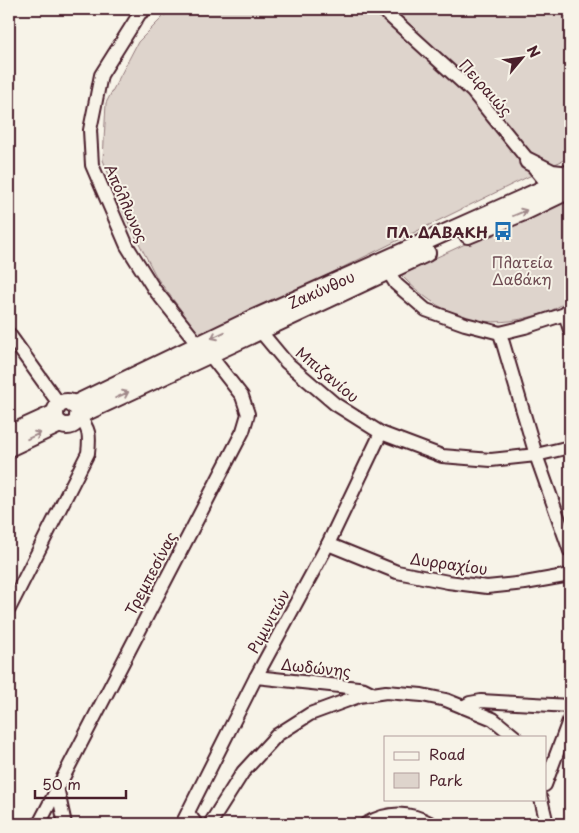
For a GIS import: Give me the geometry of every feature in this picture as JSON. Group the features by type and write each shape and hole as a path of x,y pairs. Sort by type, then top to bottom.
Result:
{"street":[{"name":"Πειραιώς","path":"382,9 472,91 531,165 559,191"},
{"name":"Απόλλωνος","path":"140,10 101,75 90,130 92,165 127,246 154,289 203,349"},
{"path":"531,165 552,173 570,176"},
{"path":"529,196 535,178 531,165"},
{"name":"Ζακύνθου","path":"256,325 388,271 559,191 570,176"},
{"name":"Ζακύνθου","path":"9,434 65,413 529,196 559,191"},
{"path":"388,271 396,284 426,310 465,324 500,333 525,328 568,311 570,330"},
{"name":"Μπιζανίου","path":"256,325 286,362 335,404 381,433 442,456 491,460 536,455 570,447"},
{"path":"500,333 536,455 570,552"},
{"path":"9,334 65,413 84,422 90,436 88,452 9,608"},
{"name":"Τρεμπεσίνας","path":"39,824 242,431 248,414 242,396 203,349"},
{"name":"Ζακύνθου","path":"9,448 65,413"},
{"name":"Ριμινιτών","path":"185,819 256,677 328,544 381,433"},
{"name":"Δυρραχίου","path":"328,544 397,572 487,587 570,575"},
{"name":"Δωδώνης","path":"256,677 358,688 372,693"},
{"name":"Δωδώνης","path":"210,824 243,772 276,736 310,714 359,696 386,692 422,695 446,700 493,719 514,736"},
{"path":"463,707 470,703 482,701 570,706"},
{"path":"546,782 570,718"},
{"path":"57,787 65,824"},
{"path":"541,800 547,824"},
{"path":"366,824 389,814 405,814 422,818 432,824"},
{"path":"185,819 196,824"}],"green space":[{"path":"171,9 570,9 570,157 201,337 157,278 125,216 103,160 106,103 138,42"},
{"name":"Πλατεία Δαβάκη","path":"570,195 570,297 552,310 511,321 493,322 476,320 460,316 445,309 430,300 402,276 403,273"}],"place":[{"name":"ΠΛ. ΔΑΒΑΚΗ","path":"503,231"}]}
